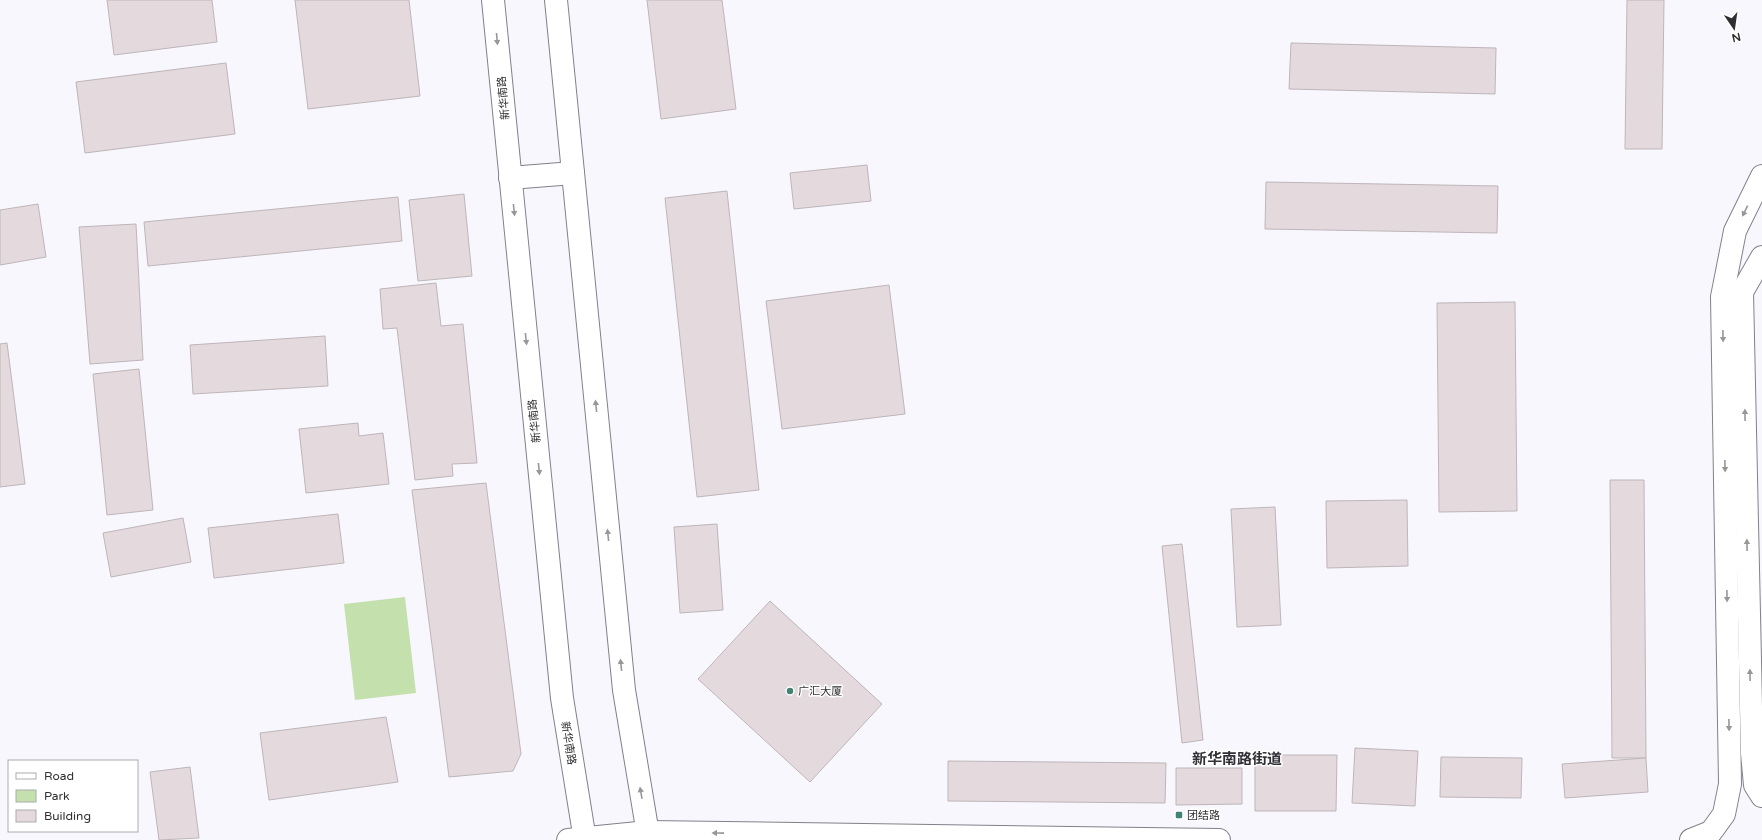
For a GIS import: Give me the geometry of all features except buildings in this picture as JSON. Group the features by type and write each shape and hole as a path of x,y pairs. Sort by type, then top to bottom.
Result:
{"main road":[{"name":"新华南路","path":"493,0 562,698 580,839"},
{"path":"556,0 624,690 648,836"},
{"path":"510,178 573,173"},
{"path":"1691,840 1711,832 1724,814 1730,784 1732,294 1735,231 1762,176"},
{"path":"1762,258 1732,294 1752,753 1755,784 1762,796"},
{"path":"580,839 648,836 1219,840"}],"green space":[{"path":"405,597 416,693 355,700 344,604"}],"place":[{"name":"广汇大厦","path":"790,691"},
{"name":"团结路","path":"1179,815"}],"district":[{"name":"新华南路街道","path":"1237,759"}]}
